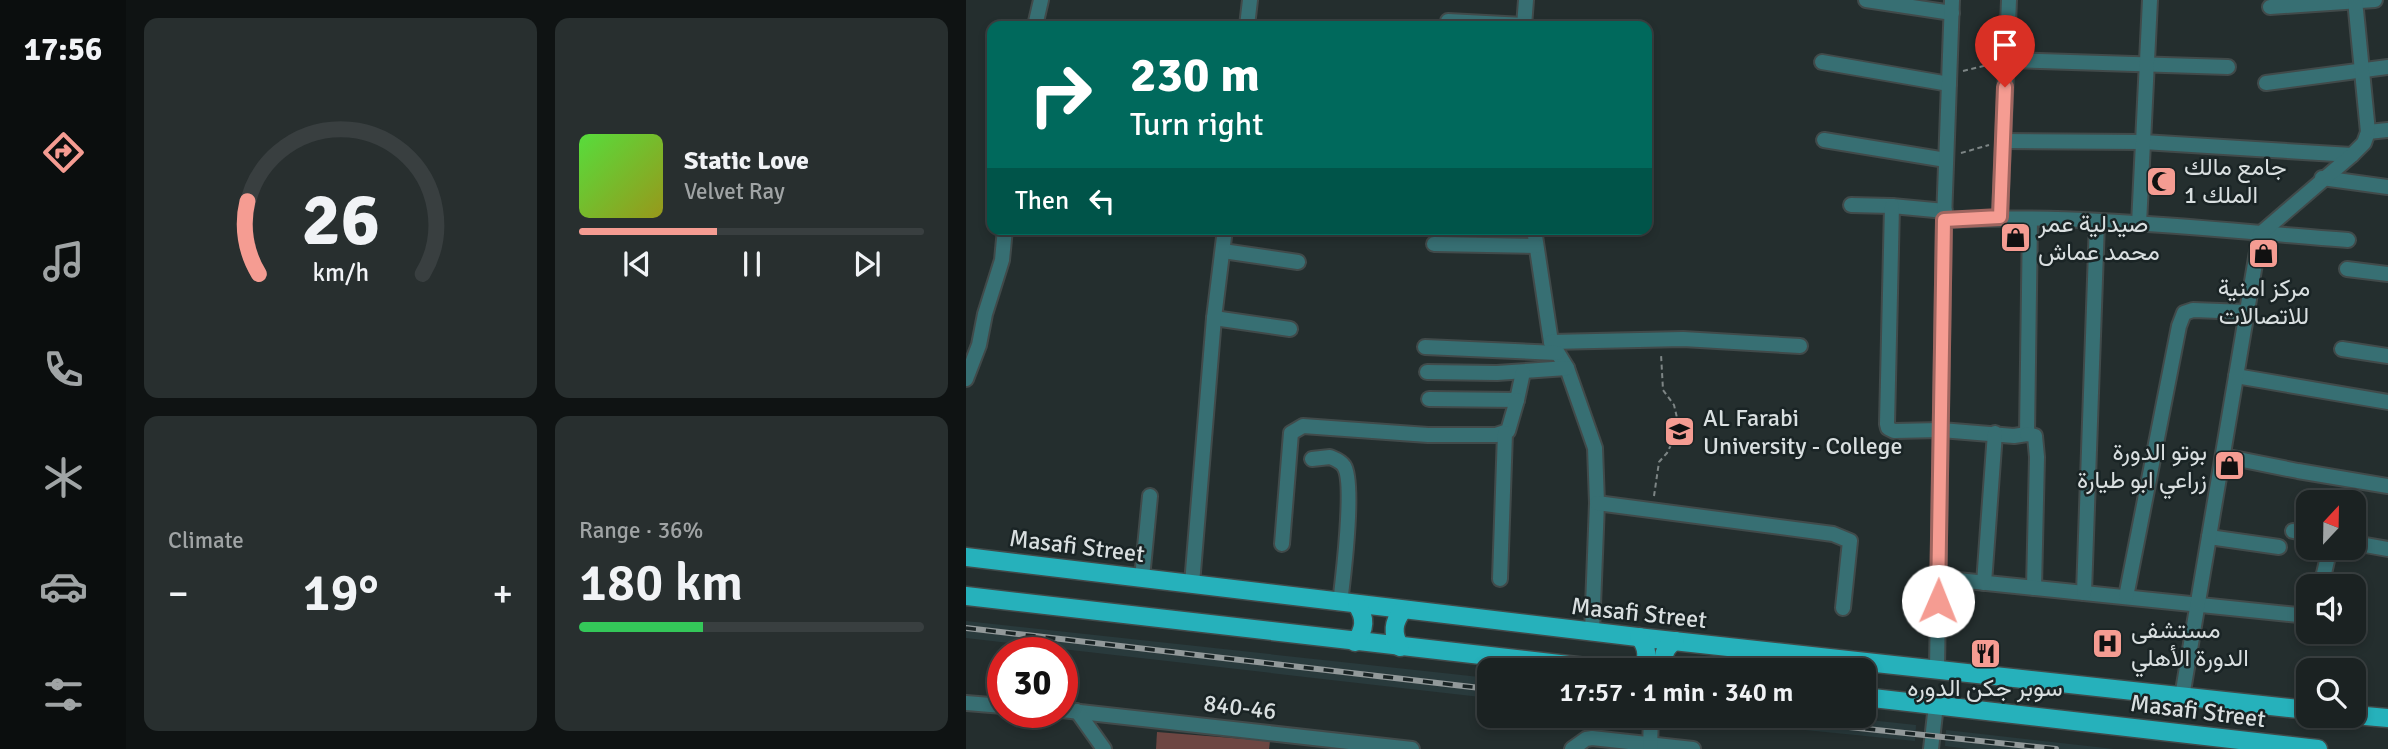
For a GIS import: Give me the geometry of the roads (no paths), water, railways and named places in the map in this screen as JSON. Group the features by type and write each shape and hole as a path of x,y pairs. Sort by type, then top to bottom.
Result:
{"main road":[{"name":"Masafi Street","path":"966,557 1592,632 2296,709"},
{"path":"966,596 1501,658"},
{"path":"1349,604 1362,611 1364,626 1355,642"},
{"path":"1400,647 1394,630 1403,610"},
{"path":"1639,637 1646,649 1645,658"},
{"path":"1664,658 1665,651 1675,641"},
{"name":"Masafi Street","path":"1876,698 2318,749"},
{"path":"2366,716 2388,718"}],"street":[{"path":"1036,21 1041,0"},
{"path":"1248,21 1250,0"},
{"path":"1524,21 1526,0"},
{"path":"1866,0 1952,7 1945,216 1937,669"},
{"path":"2000,217 2009,0"},
{"path":"2139,224 2150,0"},
{"path":"2270,7 2375,0"},
{"path":"2182,697 2260,234 2352,155 2364,143 2368,132 2355,1"},
{"path":"2007,60 2228,67"},
{"path":"1822,62 1949,79"},
{"path":"2266,83 2388,67"},
{"path":"2368,132 2388,130"},
{"path":"1824,140 1947,159"},
{"path":"2003,141 2143,142 2352,155"},
{"path":"2322,178 2388,187"},
{"path":"1852,205 1892,205 1945,216 2139,224 2348,240"},
{"path":"1892,205 1888,428 1894,431 1941,430 2035,436 2037,457 2034,588"},
{"path":"2027,434 2030,219"},
{"path":"2084,593 2096,222"},
{"path":"966,379 979,345 985,314 1002,260 1004,235"},
{"path":"1192,584 1214,318 1224,235"},
{"path":"1535,235 1554,347 1567,368 1595,448 1597,503 1592,632"},
{"path":"1434,244 1536,246"},
{"path":"1223,251 1298,262"},
{"path":"2347,269 2388,274"},
{"path":"2126,597 2179,326 2184,313 2193,310 2246,312"},
{"path":"1214,318 1290,329"},
{"path":"1425,347 1554,347 1660,339 1800,346"},
{"path":"2342,349 2388,356"},
{"path":"1427,372 1522,372 1567,368"},
{"path":"1282,544 1291,433 1297,428 1303,426 1428,435 1505,433 1508,431 1517,400 1522,372"},
{"path":"2236,376 2388,402"},
{"path":"1429,399 1517,400"},
{"path":"1500,579 1505,433"},
{"path":"1984,583 1995,433"},
{"path":"2222,456 2388,486"},
{"path":"1312,459 1330,457 1344,466 1347,473 1346,554 1349,604"},
{"path":"1142,578 1150,496"},
{"path":"1597,503 1833,534 1850,541 1843,608"},
{"path":"2209,537 2279,547"},
{"path":"2366,545 2388,549"},
{"path":"1938,578 2296,615"},
{"path":"966,703 987,704"},
{"path":"1931,749 1936,705"},
{"name":"840-46","path":"1078,712 1278,742 1412,749"},
{"path":"1078,720 1104,749"},
{"path":"1650,747 1651,728"},
{"path":"1572,749 1592,738 1650,747 1693,749"}],"railway":[{"path":"966,628 1477,688"},
{"path":"1859,728 2056,749"}],"place":[{"name":"جامع مالك الملك 1","path":"2161,181"},
{"name":"صيدلية عمر محمد عماش","path":"2015,238"},
{"name":"مركز امنية للاتصالات","path":"2264,254"},
{"name":"AL Farabi University - College","path":"1680,432"},
{"name":"بوتو الدورة زراعي ابو طيارة","path":"2230,466"},
{"name":"مستشفى الدورة الأهلي","path":"2108,644"},
{"name":"سوبر جكن الدوره","path":"1985,654"}]}
